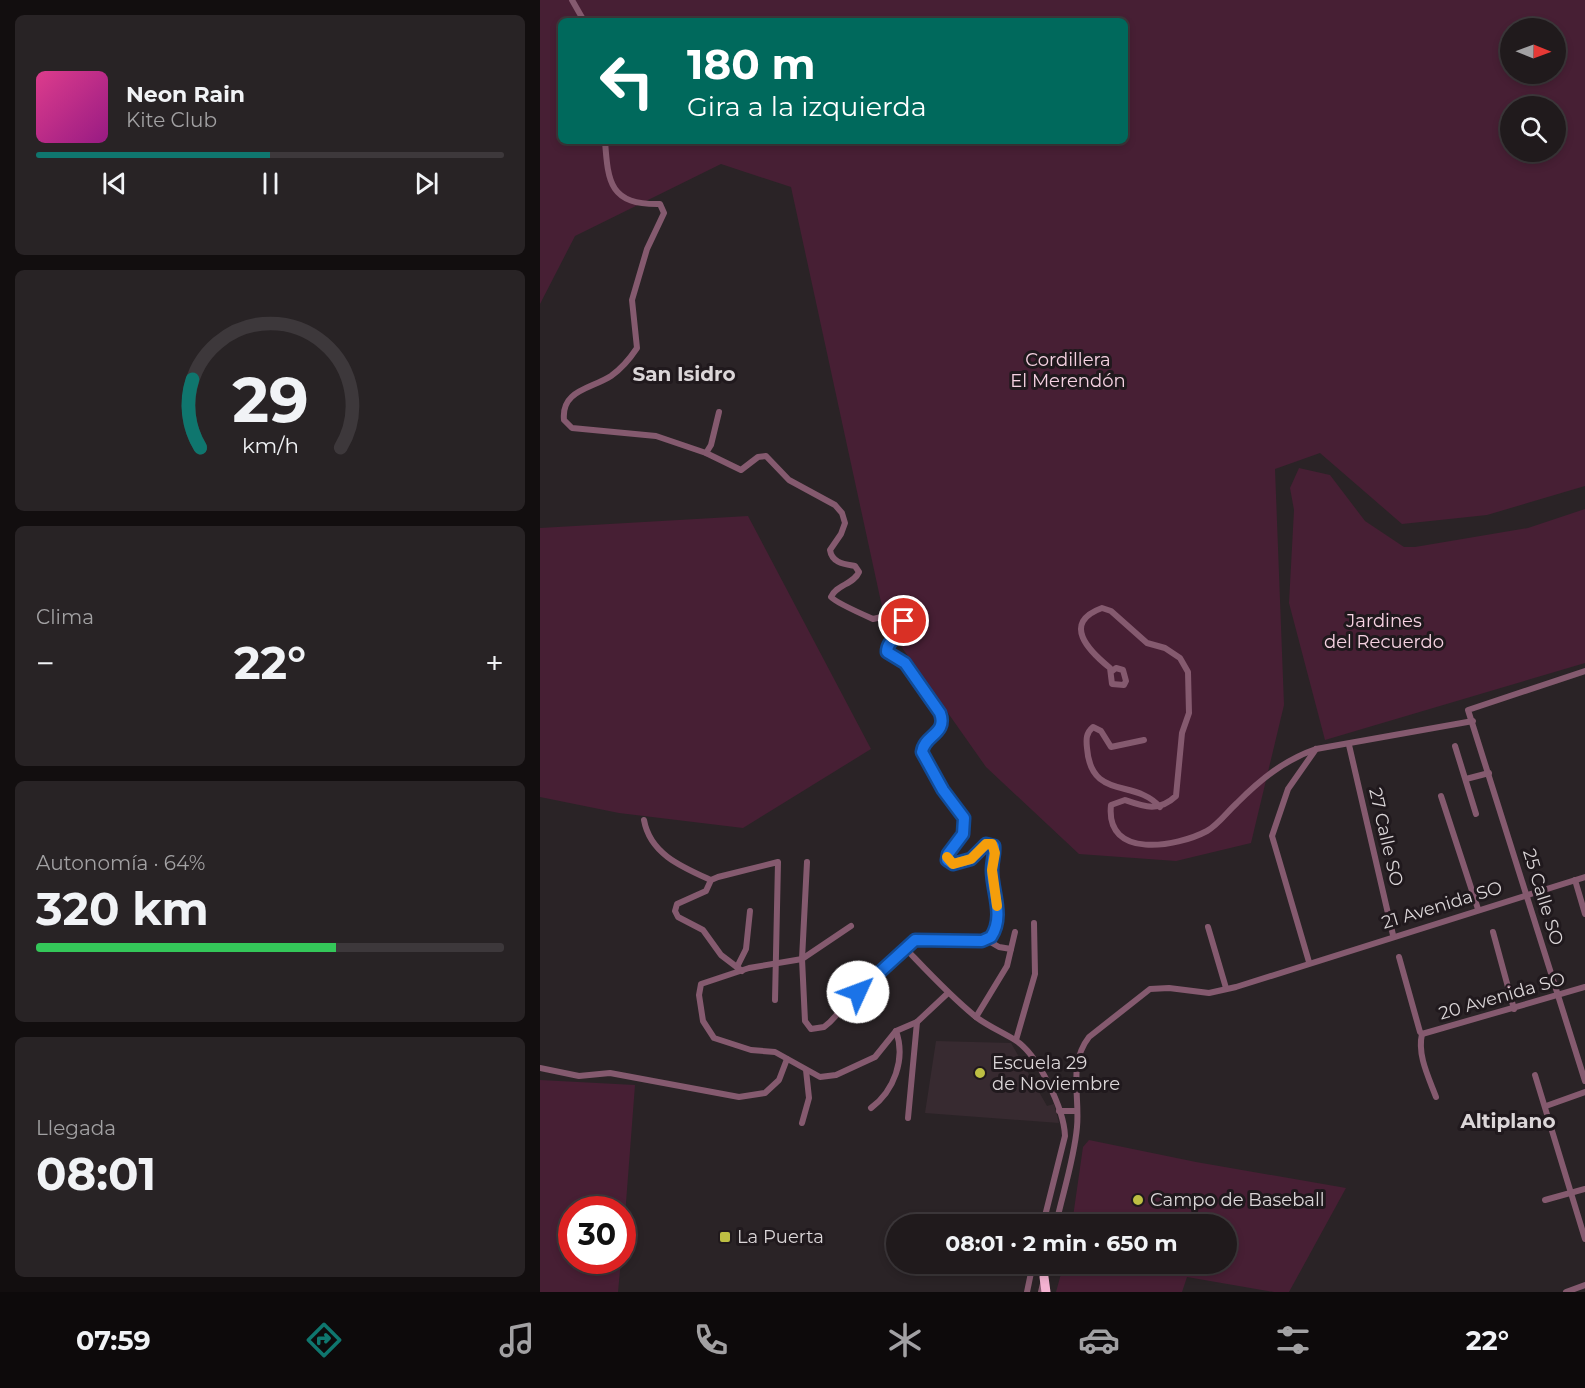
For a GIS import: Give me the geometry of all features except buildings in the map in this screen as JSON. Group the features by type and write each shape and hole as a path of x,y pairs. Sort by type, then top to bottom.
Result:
{"highway":[{"path":"1044,1277 1046,1292"}],"street":[{"path":"572,0 582,18"},
{"path":"605,144 608,177 611,185 627,200 660,204 664,213 647,249 632,300 637,348 612,375 572,395 565,402 564,420 572,428 656,436 706,453 741,470 758,457 766,456 789,480 820,495 842,513 844,529 831,548 831,556 837,562 855,566 859,572 856,577 833,592 831,597 873,620 895,614 903,618 902,631 890,643 887,652 905,663 940,713 942,723 940,731 923,745 922,752 943,790 964,818 963,834 948,854 947,860 953,864 963,862 986,844 992,844 995,848 992,870 998,908 994,933 987,940"},
{"path":"706,453 711,445 719,412"},
{"path":"1111,672 1089,651 1082,637 1081,627 1085,620 1093,611 1102,608 1111,611 1147,643 1165,648 1180,658 1188,672 1189,713 1182,733 1176,796 1160,807 1149,808 1125,800 1111,805 1114,828 1127,841 1141,846 1187,839 1209,830 1250,790 1287,760 1300,754 1316,749 1349,745 1473,721 1468,708 1585,671"},
{"name":"25 Calle SO","path":"1473,721 1585,1081"},
{"path":"1144,740 1111,747 1098,728 1093,727 1086,739 1087,756 1091,769 1100,780 1111,786 1148,796 1160,807"},
{"name":"27 Calle SO","path":"1349,745 1393,935"},
{"path":"1455,746 1468,778 1476,814"},
{"path":"1309,962 1272,836 1276,816 1288,789 1316,749"},
{"path":"1468,778 1488,771"},
{"path":"1441,796 1478,909"},
{"path":"644,820 647,837 660,851 711,880"},
{"path":"739,969 721,955 703,930 678,917 675,911 677,904 706,891 711,880 727,873 778,862 775,999"},
{"path":"807,862 802,959 807,1027 817,1030 830,1022 858,992 912,942 921,939 987,940 999,947 1011,949"},
{"name":"21 Avenida SO","path":"1077,1111 1077,1059 1089,1037 1150,989 1168,988 1209,993 1585,878"},
{"path":"1575,880 1585,914"},
{"path":"739,969 748,943 750,911"},
{"path":"1016,1040 1035,974 1034,922"},
{"path":"851,926 802,959 739,969 701,984 699,995 703,1021 714,1038 751,1050 775,1052 820,1077 836,1075 875,1058 896,1031 917,1022 948,993"},
{"path":"1208,927 1226,988"},
{"path":"976,1017 1003,975 1015,932"},
{"path":"1493,932 1514,1009"},
{"path":"906,949 948,993 976,1017 1016,1040 1028,1051 1041,1070 1059,1111 1065,1136 1046,1214"},
{"path":"1399,957 1420,1032 1425,1034 1422,1048 1426,1069 1436,1097"},
{"name":"20 Avenida SO","path":"1425,1034 1585,987"},
{"path":"908,1118 917,1022"},
{"path":"871,1107 888,1090 897,1073 896,1031"},
{"path":"540,1068 579,1076 610,1073 739,1097 765,1093 779,1080 787,1059"},
{"path":"802,1123 809,1098 806,1070"},
{"path":"1535,1075 1585,1239"},
{"path":"1546,1106 1585,1092"},
{"path":"1058,1214 1070,1164 1077,1111 1059,1111"},
{"path":"1059,1161 1070,1164"},
{"path":"1545,1200 1585,1190"},
{"path":"1027,1292 1031,1274"},
{"path":"1041,1292 1045,1274"},
{"path":"1566,1292 1585,1285"}],"shaded area":[{"name":"Escuela 29 de Noviembre","path":"936,1041 1011,1043 1047,1106 1054,1104 1059,1123 925,1113"}],"green space":[{"name":"Cordillera El Merendón","path":"540,0 1585,0 1585,486 1487,515 1402,524 1320,453 1275,469 1284,705 1251,843 1176,861 1079,854 986,767 886,625 791,187 721,164 575,236 540,304"},
{"name":"Jardines del Recuerdo","path":"1299,468 1330,475 1365,521 1404,547 1528,528 1585,509 1585,663 1325,740 1289,603 1294,510 1290,488"},
{"path":"748,516 871,749 743,828 619,813 540,797 540,528"},
{"path":"540,1080 635,1085 627,1196 558,1196 558,1274 620,1274 618,1292 540,1292"},
{"path":"1089,1140 1196,1162 1346,1188 1289,1292 1274,1292 1187,1277 1182,1292 1056,1292 1061,1274 1237,1274 1237,1214 1073,1214 1083,1147"}],"slow traffic":[{"path":"947,857 948,861 957,864 971,859 986,844 992,844 995,848 992,870 997,906"}],"place":[{"name":"Escuela 29 de Noviembre","path":"980,1073"},
{"name":"Campo de Baseball","path":"1138,1200"},
{"name":"La Puerta","path":"725,1237"}],"district":[{"name":"San Isidro","path":"684,374"},
{"name":"Altiplano","path":"1508,1121"}],"route":[{"path":"858,992 915,940 982,941 991,937 996,927 998,908 992,870 994,846 990,843 986,844 971,859 957,864 947,860 948,854 963,834 964,818 956,803 943,790 922,752 923,745 940,731 942,723 940,713 905,663 889,655 886,649 902,631 904,621"}]}
